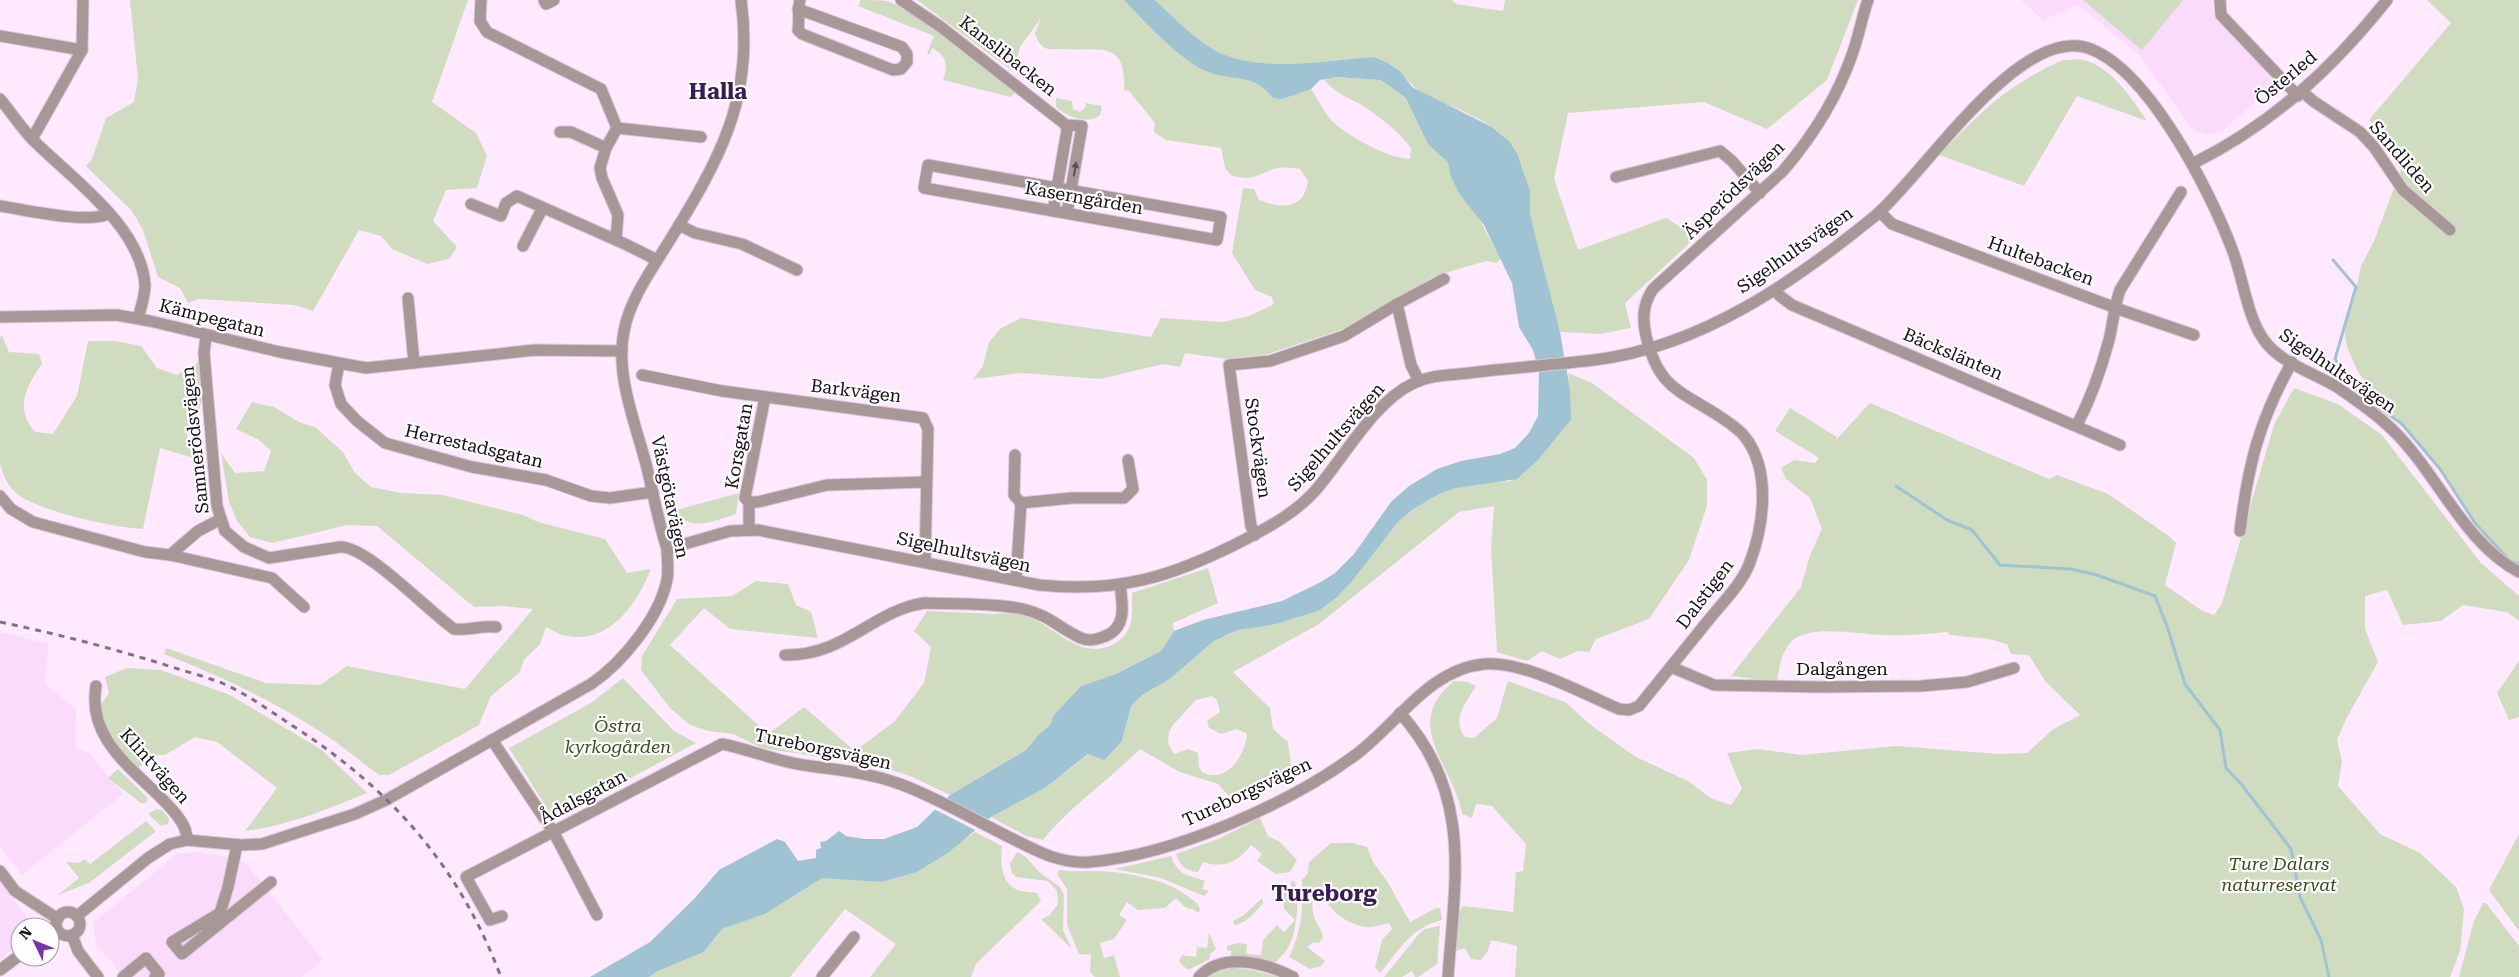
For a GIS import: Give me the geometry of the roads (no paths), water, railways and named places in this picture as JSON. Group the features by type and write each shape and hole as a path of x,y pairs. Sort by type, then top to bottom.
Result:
{"street":[{"path":"32,139 82,50 84,0"},
{"path":"481,0 480,21 487,32 601,89 616,128 606,148 600,168 602,178 618,215 616,240"},
{"path":"544,0 546,4 554,0"},
{"name":"Västgötavägen","path":"77,916 170,844 187,840 237,845 262,844 280,840 355,814 381,802 583,689 615,665 641,631 662,594 667,579 667,549 623,373 622,351 626,319 657,260 720,152 731,127 740,94 745,60 741,0"},
{"name":"Kanslibacken","path":"901,0 942,27 1066,124"},
{"name":"Äsperödsvägen","path":"1657,369 1650,348 1643,312 1646,300 1653,289 1760,193 1798,153 1825,114 1853,53 1868,0"},
{"name":"Sandliden","path":"2220,0 2221,16 2300,94 2360,132 2374,146 2403,190 2450,230"},
{"name":"Österled","path":"2192,164 2232,142 2300,94 2335,60 2387,0"},
{"path":"799,4 902,47 907,54 907,62 901,69 893,70 802,34 798,30 800,18 799,4"},
{"path":"0,36 82,50"},
{"name":"Sigelhultsvägen","path":"667,549 730,531 749,530 782,534 1016,580 1066,587 1120,585 1175,572 1255,535 1280,520 1311,495 1387,401 1396,393 1419,381 1442,376 1527,366 1589,361 1650,348 1699,330 1775,290 1880,212 1984,98 2014,72 2058,47 2086,48 2109,59 2140,88 2158,111 2192,164 2233,252 2255,324 2271,349 2338,388 2386,424 2418,458 2472,530 2500,561 2519,572"},
{"path":"0,99 32,139 109,214 126,236 142,273 144,294 138,318"},
{"path":"1054,211 1067,130 1066,124 1082,126 1067,213"},
{"path":"616,128 701,137"},
{"path":"560,132 571,132 606,148"},
{"path":"1616,177 1720,151 1732,161 1760,193"},
{"name":"Kaserngården","path":"928,165 1057,188 1221,217 1217,240 924,188 928,165"},
{"path":"2077,426 2101,370 2110,338 2114,307 2120,290 2180,192"},
{"path":"470,204 501,216 506,203 517,196 657,260"},
{"path":"0,206 84,218 101,217 109,214"},
{"path":"523,246 542,209"},
{"name":"Hultebacken","path":"1880,212 1892,224 2114,307 2194,334"},
{"path":"679,225 695,233 742,244 797,270"},
{"path":"1419,381 1411,365 1397,304 1444,279"},
{"name":"Bäckslänten","path":"1775,290 1792,305 2120,445"},
{"path":"408,298 414,363"},
{"name":"Stockvägen","path":"1255,535 1252,526 1229,365 1270,361 1344,336 1397,304"},
{"name":"Kämpegatan","path":"0,317 118,315 138,318 206,336 366,368 535,350 622,351"},
{"name":"Samnerödsvägen","path":"206,336 204,353 217,506 225,531 244,547 269,558 340,547 352,548 382,569 454,629 468,630 482,625 496,627"},
{"path":"2240,531 2250,463 2257,438 2269,408 2292,362"},
{"name":"Herrestadsgatan","path":"339,364 335,385 341,404 357,421 385,443 472,467 546,480 590,496 610,498 653,492"},
{"name":"Dalstigen","path":"1625,710 1639,706 1735,588 1750,563 1757,539 1761,504 1762,478 1758,462 1745,437 1724,419 1668,384 1657,369"},
{"name":"Barkvägen","path":"642,375 765,397 923,418 928,429 925,561"},
{"name":"Korsgatan","path":"749,530 749,502 745,498 765,397"},
{"path":"1016,455 1014,495 1021,503 1016,580"},
{"path":"1021,503 1072,498 1124,498 1133,489 1128,460"},
{"path":"749,502 758,502 827,485 926,482"},
{"path":"0,496 11,510 33,522 145,552 170,555 272,578 304,607"},
{"path":"170,555 198,531 221,519"},
{"path":"785,654 812,652 833,647 887,616 912,605 924,603 1021,608 1039,613 1081,638 1098,639 1113,632 1121,620 1123,609 1120,585"},
{"name":"Tureborgsvägen","path":"714,746 730,745 802,765 881,778 923,794 1044,855 1080,862 1122,857 1177,843 1203,835 1247,816 1332,771 1356,755 1427,688 1445,676 1485,664 1504,665 1530,671 1625,710"},
{"name":"Dalgången","path":"1671,666 1714,685 1820,687 1921,686 1967,682 2014,668"},
{"name":"Klintvägen","path":"96,686 95,709 106,738 121,760 177,816 187,832 187,840"},
{"path":"1400,714 1418,733 1432,756 1447,792 1452,812 1454,896 1448,977"},
{"path":"492,740 554,833 597,916"},
{"name":"Ådalsgatan","path":"502,916 490,920 466,877 554,833 714,746"},
{"path":"222,916 224,887 237,845"},
{"path":"0,871 15,891 55,917"},
{"path":"171,950 182,954 222,916 271,882"},
{"path":"60,918 67,913 77,916 80,927 72,935"},
{"path":"60,931 72,935"},
{"path":"72,935 78,951 98,977"},
{"path":"822,977 854,937"},
{"path":"127,973 146,958 159,974 156,977"},
{"path":"1199,977 1210,968 1226,962 1260,965 1293,977"}],"water":[{"path":"1124,0 1155,0 1203,43 1220,53 1238,59 1277,64 1297,64 1375,57 1401,72 1412,87 1492,127 1509,141 1518,155 1530,191 1530,212 1534,231 1560,332 1570,390 1571,420 1539,459 1517,479 1456,488 1439,494 1412,510 1398,522 1353,580 1336,598 1318,611 1276,624 1238,630 1216,639 1170,679 1142,695 1131,706 1122,741 1104,760 1088,754 1045,788 991,817 949,852 917,872 882,882 822,878 765,914 722,929 704,952 658,971 649,977 590,977 650,942 694,899 719,870 777,839 785,842 798,861 816,858 816,850 821,848 820,842 826,841 839,831 846,836 884,839 917,827 950,795 1026,750 1038,735 1050,725 1054,715 1081,686 1116,674 1161,651 1174,631 1203,620 1282,601 1321,582 1335,573 1354,554 1391,502 1409,486 1437,469 1461,461 1500,454 1515,448 1529,433 1538,416 1539,371 1533,350 1519,327 1512,283 1484,225 1460,195 1451,177 1448,162 1428,144 1406,98 1381,80 1336,77 1320,80 1311,89 1282,99 1273,98 1265,89 1249,80 1216,74 1196,66 1163,39"}],"waterway":[{"path":"2333,260 2356,287 2335,359 2359,393 2402,424 2440,469 2475,523 2510,561 2519,564"},
{"path":"1896,486 1947,520 1972,530 2000,565 2070,569 2097,575 2155,596 2168,629 2185,684 2220,730 2226,768 2242,785 2291,849 2300,897 2321,940 2329,977"},
{"path":"1162,667 1199,637 1217,629"}],"railway":[{"path":"0,622 108,648 222,683 258,703 329,751 391,804 443,866 465,900 484,937 501,977"}],"district":[{"name":"Halla","path":"718,91"},
{"name":"Tureborg","path":"1324,893"}],"park label":[{"name":"Östra kyrkogården","path":"618,736"},
{"name":"Ture Dalars naturreservat","path":"2279,874"}]}
